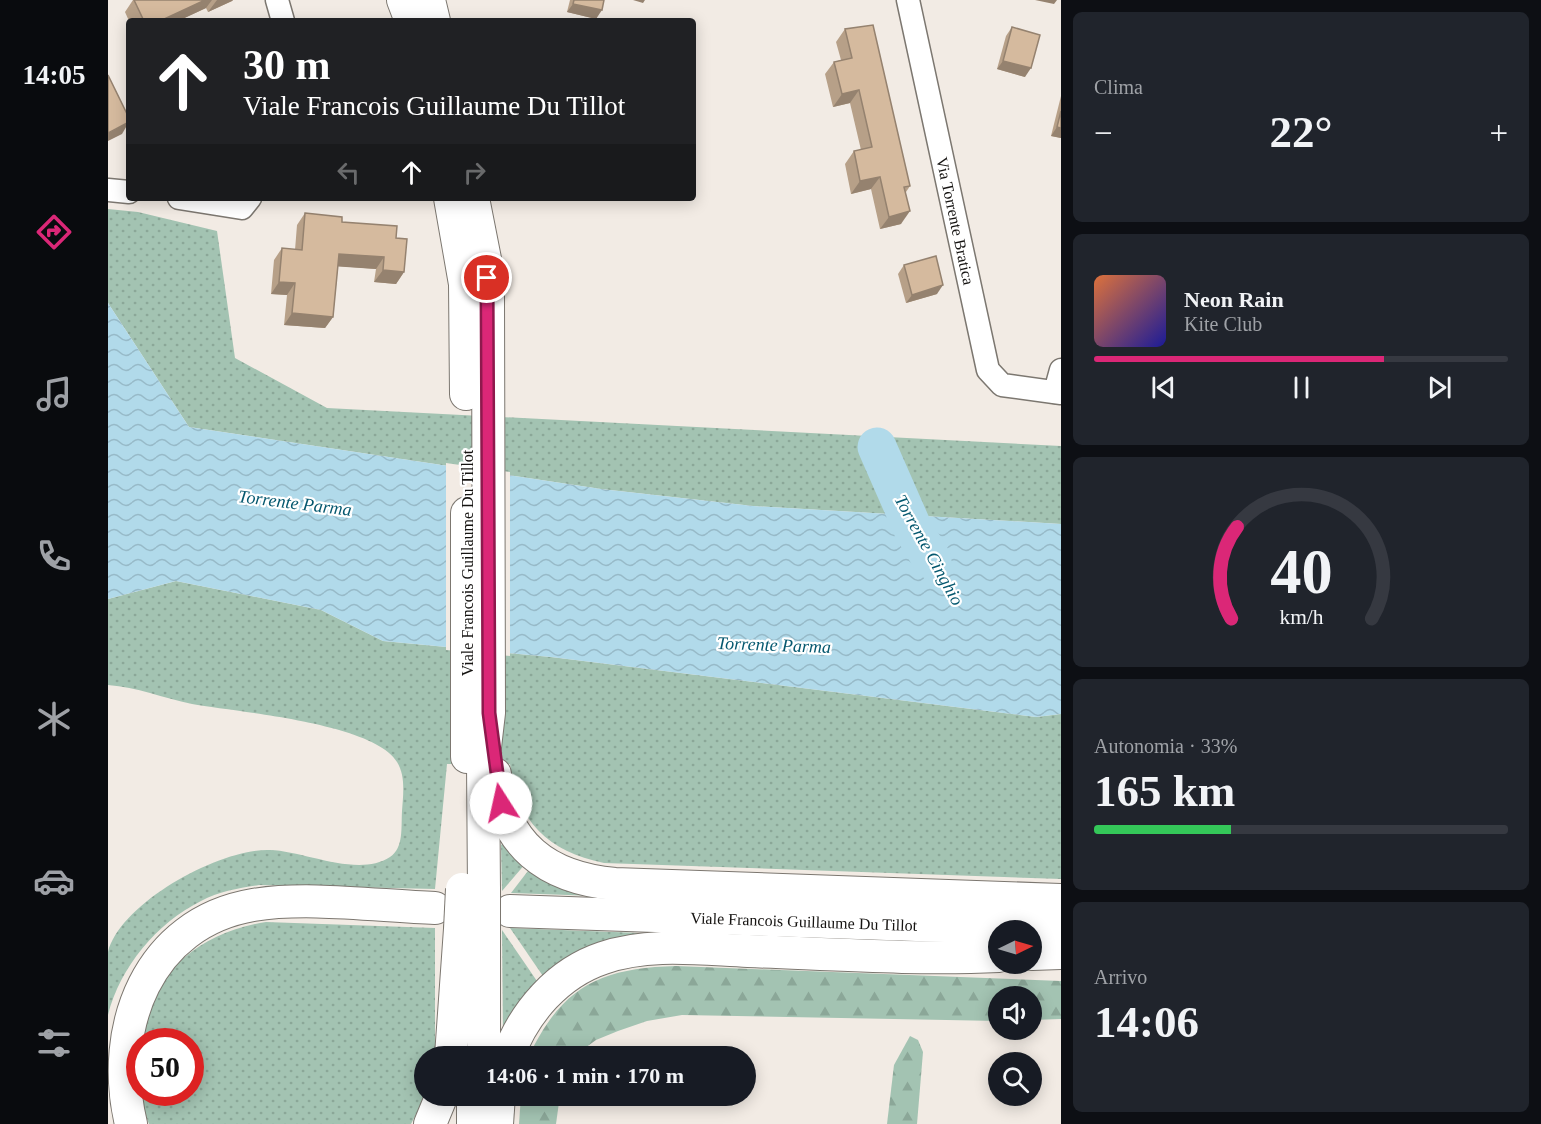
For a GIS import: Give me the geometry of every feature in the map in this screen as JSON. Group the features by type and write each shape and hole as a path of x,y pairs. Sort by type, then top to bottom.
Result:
{"main road":[{"path":"404,0 410,18"},
{"path":"429,0 433,18"},
{"name":"Viale Francois Guillaume Du Tillot","path":"451,201 477,368 489,713 482,764 472,929"},
{"name":"Viale Francois Guillaume Du Tillot","path":"474,201 487,278 477,368 482,764"},
{"path":"482,764 516,834 542,861 574,878 615,884 1061,900"},
{"path":"131,1124 120,1076 125,1018 130,1002 144,978 161,956 182,936 222,914 270,903 435,908"},
{"name":"Viale Francois Guillaume Du Tillot","path":"510,911 1061,930"},
{"path":"453,1046 472,929"},
{"path":"472,929 473,1046"},
{"path":"472,929 483,1046"},
{"path":"512,1046 520,1028 553,988 588,964 626,951 673,948 906,956 988,956"},
{"path":"1042,953 1061,952"},
{"path":"430,1124 437,1106"},
{"path":"473,1106 473,1124"},
{"path":"484,1106 484,1124"},
{"path":"497,1124 498,1106"}],"street":[{"path":"277,0 282,18"},
{"name":"Via Torrente Bratica","path":"908,0 988,370 1002,385 1058,392"},
{"path":"108,190 126,192"},
{"path":"198,201 242,208 248,201"},
{"path":"1058,392 1061,370"}],"green space":[{"path":"108,209 138,212 217,231 235,358 327,408 1061,446 1061,524 753,506 601,489 189,427 108,303"},
{"path":"176,581 321,610 383,641 551,657 1036,717 1061,714 1061,879 604,863 567,851 551,842 539,831 528,818 520,802 510,764 447,764 435,889 259,885 215,895 185,910 155,934 142,948 121,980 108,1015 108,952 117,933 152,897 176,882 201,868 226,858 270,850 347,864 377,863 394,853 401,837 402,773 397,762 383,749 362,738 303,721 192,704 140,690 108,685 108,599"},
{"path":"504,843 526,863 502,891 501,845"},
{"path":"531,867 624,897 511,893"},
{"path":"266,922 435,928 435,1046 414,1046 414,1106 420,1106 411,1124 149,1124 144,1106 204,1106 204,1028 142,1028 155,992 174,967 199,946 230,931"},
{"path":"510,928 692,935 545,979"},
{"path":"502,930 539,984 503,1035"},
{"path":"676,966 1061,981 1061,1019 1042,1020 1042,986 988,986 988,1021 682,1015 647,1021 596,1040 588,1046 534,1046 555,1013 570,997 605,977 650,968"},
{"path":"910,1036 918,1040 923,1052 917,1124 887,1124 894,1065"},
{"path":"520,1106 558,1106 556,1124 519,1124"}],"water":[{"name":"Torrente Parma","path":"108,303 189,427 601,489 753,506 1061,524 1061,714 1036,717 551,657 383,641 321,610 176,581 108,599"}],"pier":[{"path":"446,463 510,472 510,656 446,650"}],"building":[{"path":"134,0 205,0 166,18 143,18"},
{"path":"574,0 604,0 602,10 573,4"},
{"path":"873,25 910,186 904,187 910,211 889,217 880,177 860,181 854,151 872,147 859,90 842,94 834,62 852,58 845,29"},
{"path":"1012,27 1040,35 1031,68 1003,61"},
{"path":"108,75 126,112 126,124 108,133"},
{"path":"1061,111 1061,128 1057,127"},
{"path":"305,213 342,217 342,222 397,226 396,238 407,239 404,272 383,270 384,257 339,254 333,317 292,313 295,283 279,282 282,248 302,250"},
{"path":"936,256 943,285 912,295 904,265"}],"waterway":[{"name":"Torrente Cinghio","path":"877,447 913,529 932,560"}],"route":[{"path":"487,278 489,713 501,803"}]}
